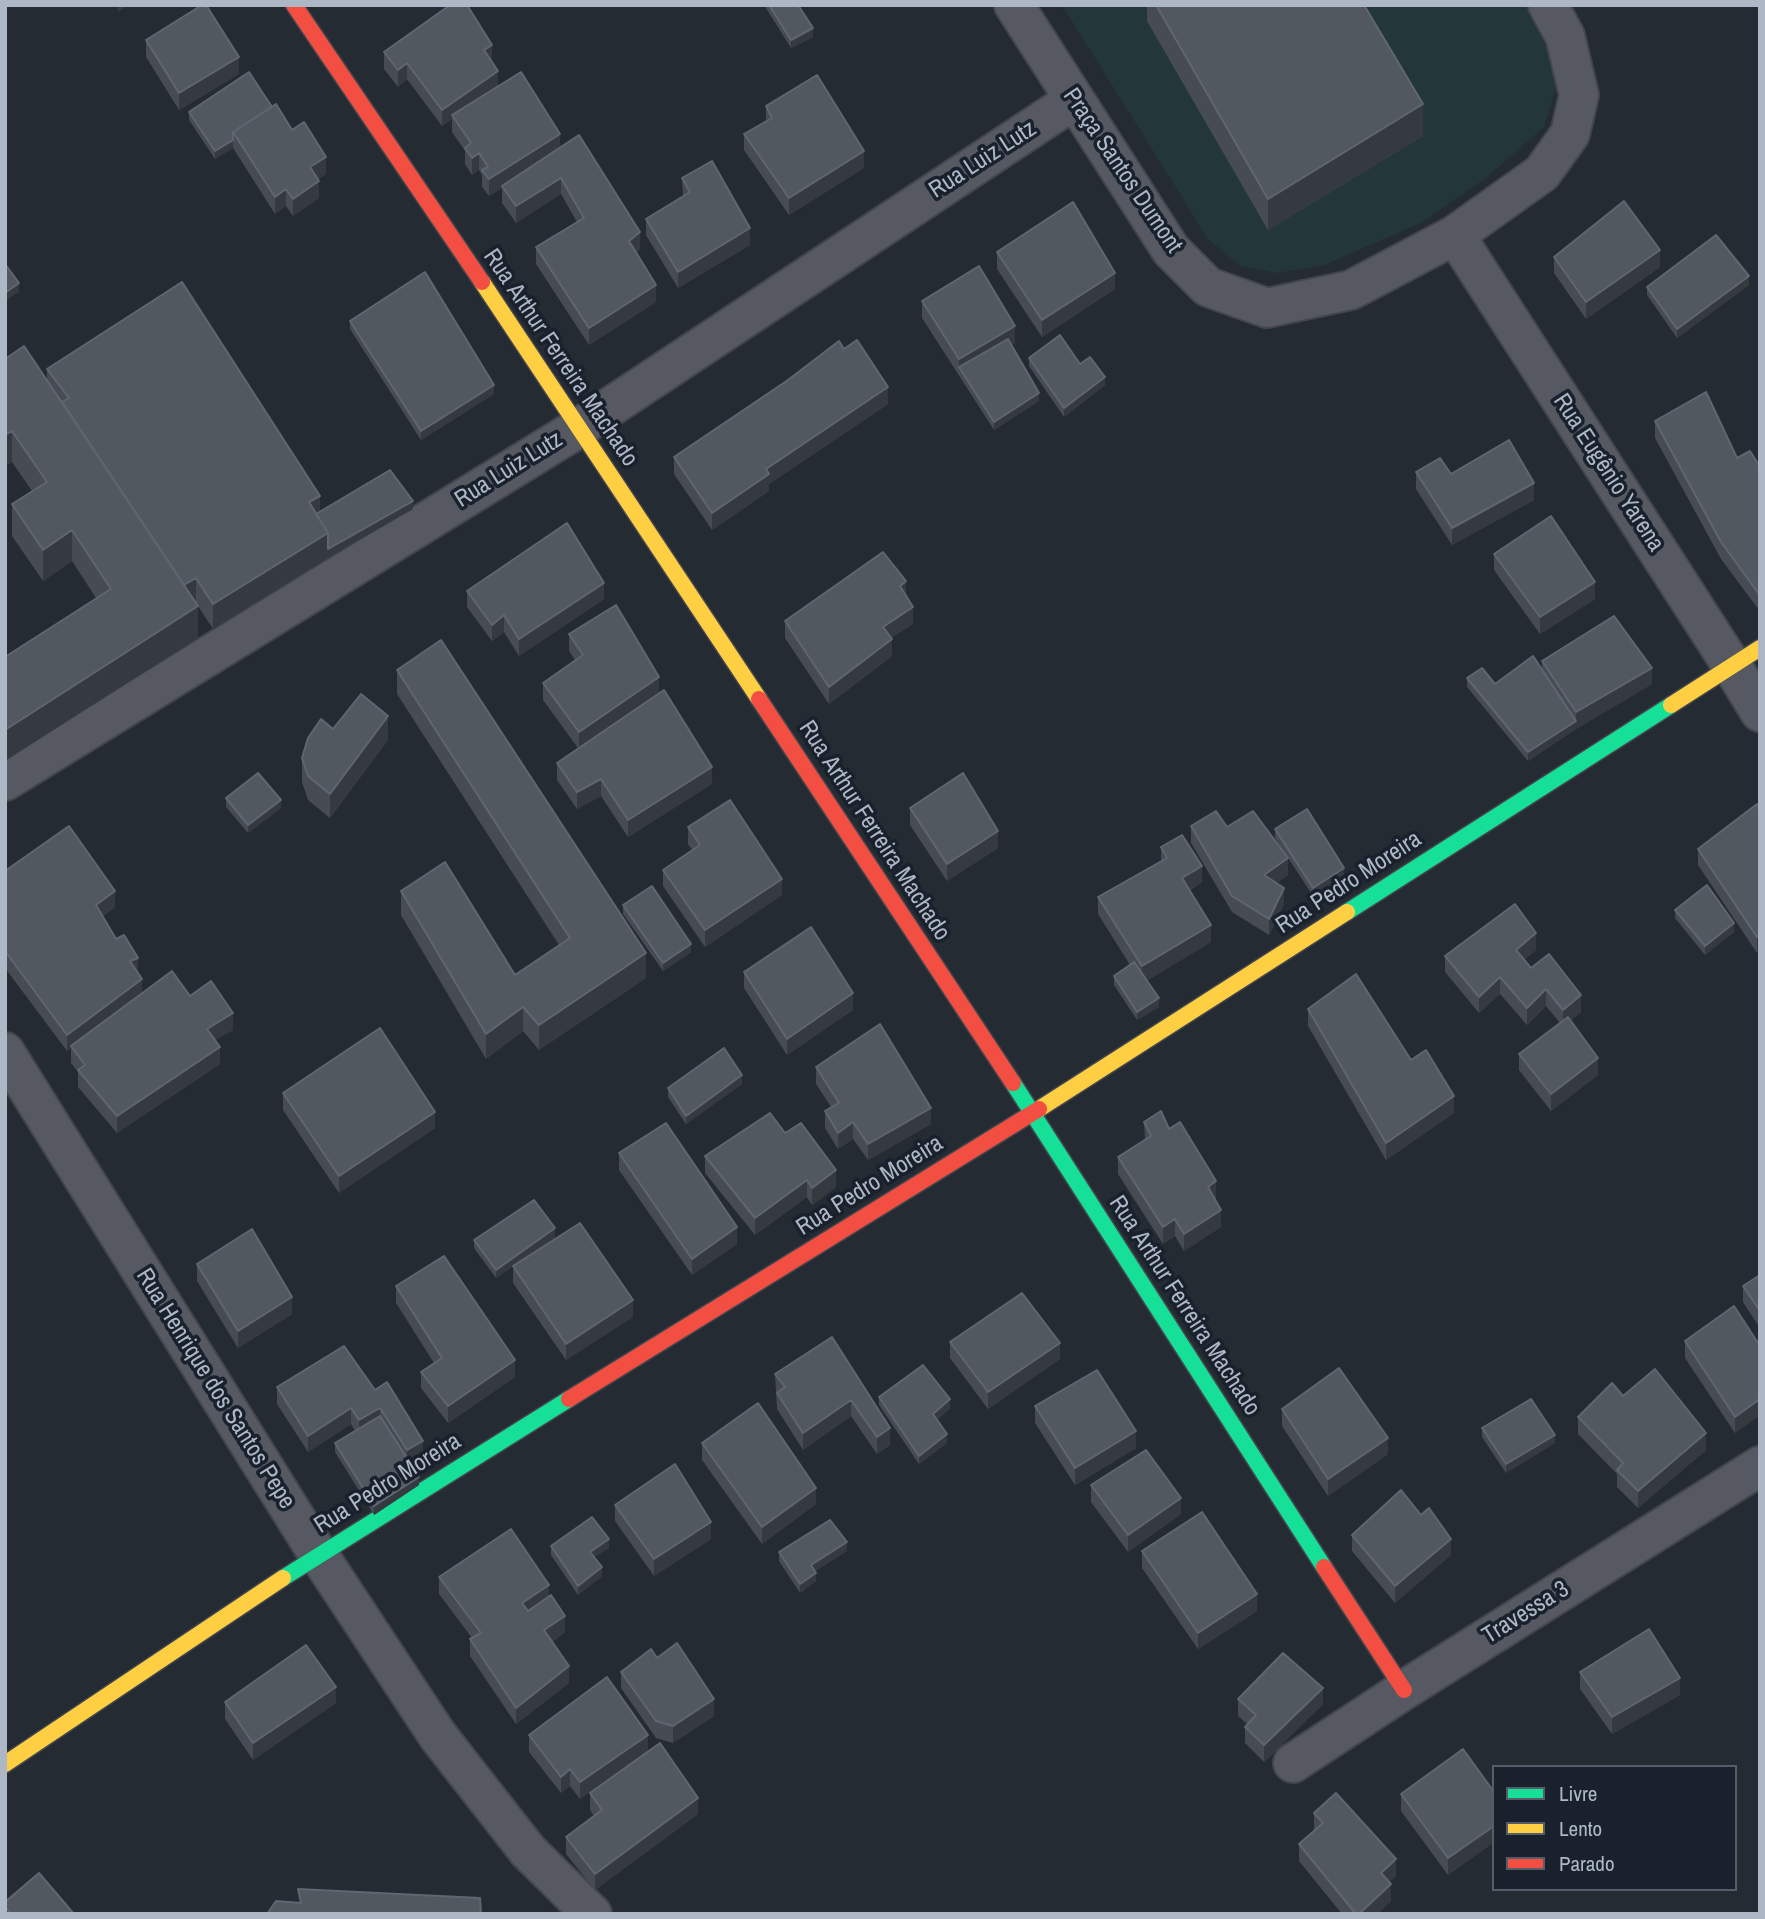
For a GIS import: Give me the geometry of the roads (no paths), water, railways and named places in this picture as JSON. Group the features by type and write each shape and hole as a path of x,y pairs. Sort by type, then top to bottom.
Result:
{"street":[{"name":"Rua Arthur Ferreira Machado","path":"294,5 580,426 1032,1113 1404,1690"},
{"name":"Praça Santos Dumont","path":"1014,5 1171,250 1208,287 1267,308 1351,290 1455,235 1542,173 1570,134 1579,95 1564,36 1548,5"},
{"name":"Rua Luiz Lutz","path":"5,781 580,426 1074,100"},
{"name":"Rua Eugênio Yarena","path":"1455,235 1746,657 1760,712"},
{"name":"Rua Pedro Moreira","path":"5,1764 318,1554 1032,1113 1746,657"},
{"name":"Rua Henrique dos Santos Pepe","path":"5,1052 318,1554 438,1737 528,1851 592,1914"},
{"name":"Travessa 3","path":"1293,1763 1760,1466"}]}
